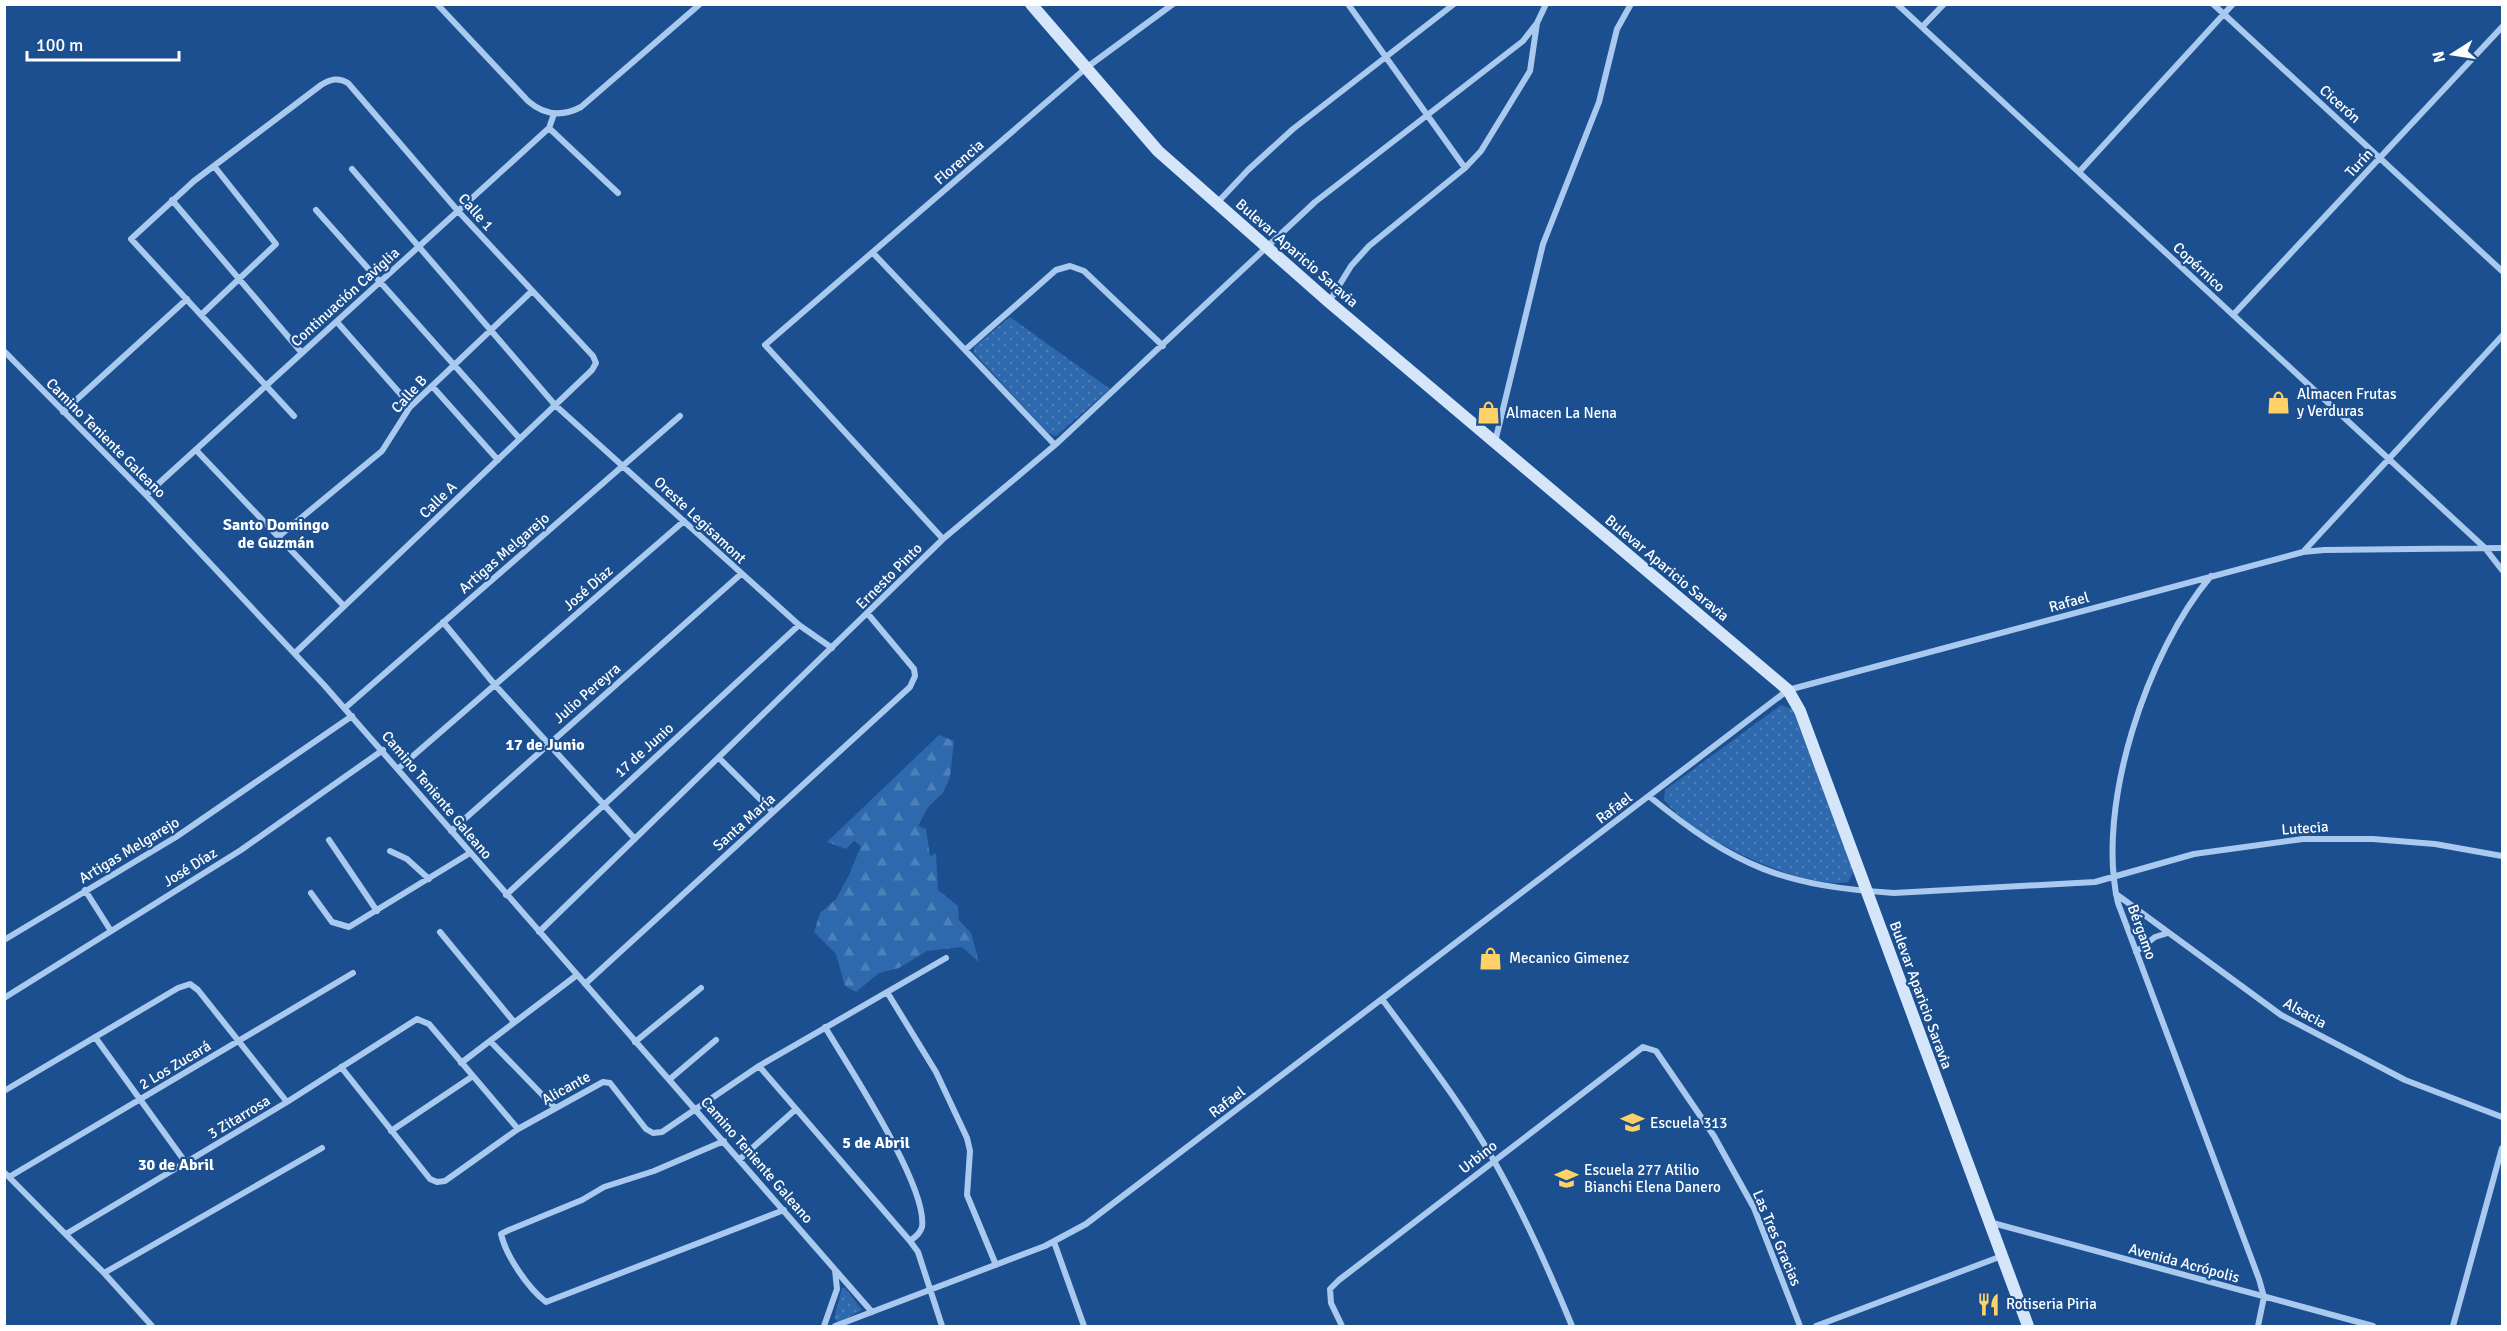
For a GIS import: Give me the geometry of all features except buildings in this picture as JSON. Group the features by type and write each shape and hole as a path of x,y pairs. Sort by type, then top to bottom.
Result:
{"street":[{"path":"437,4 528,101 541,110 554,114 569,112 581,107 700,4"},
{"name":"Bulevar Aparicio Saravia","path":"1030,4 1158,151 1329,302 1788,690 1800,711 2028,1326"},
{"name":"Florencia","path":"943,539 765,345 1086,68 1173,4"},
{"path":"1347,4 1465,168"},
{"path":"1218,202 1248,170 1293,129 1454,4"},
{"path":"1329,302 1351,266 1369,246 1465,168 1480,151 1530,71 1537,23 1546,4"},
{"path":"1495,442 1543,243 1599,102 1617,29 1631,4"},
{"name":"Copérnico","path":"1897,4 2485,548 2502,570"},
{"path":"1922,27 1944,4"},
{"name":"Cicerón","path":"2213,4 2502,272"},
{"path":"2079,172 2233,4"},
{"name":"Ernesto Pinto","path":"539,932 943,539 1055,445 1316,202 1523,41 1537,23"},
{"name":"Turín","path":"2233,315 2502,27"},
{"name":"Calle 1","path":"214,166 321,85 336,79 348,83 458,211 593,356 596,363"},
{"name":"Continuación Caviglia","path":"146,495 549,129 554,114"},
{"path":"549,129 618,194"},
{"path":"201,315 276,244 214,166 172,200 131,239 294,416"},
{"name":"Oreste Legisamont","path":"352,169 555,405 799,625 832,648"},
{"path":"172,200 302,353"},
{"path":"316,210 520,439"},
{"path":"873,253 1055,445"},
{"path":"965,350 1056,270 1070,266 1084,271 1163,346"},
{"name":"Calle B","path":"278,537 382,451 411,406 531,291"},
{"path":"63,412 187,299"},
{"path":"336,322 411,406"},
{"path":"2302,552 2502,336"},
{"name":"Camino Teniente Galeano","path":"4,351 146,495 345,708 872,1312"},
{"name":"Calle A","path":"295,653 592,370 596,363"},
{"path":"432,386 498,460"},
{"name":"Artigas Melgarejo","path":"345,708 680,416"},
{"path":"196,450 344,606"},
{"name":"José Díaz","path":"399,768 684,521"},
{"name":"Rafael","path":"835,1326 1054,1242 1086,1224 1788,690 2302,552 2502,548"},
{"name":"Julio Pereyra","path":"451,831 741,574"},
{"name":"Bérgamo","path":"2211,576 2163,653 2137,717 2117,805 2113,879 2136,952 2264,1297"},
{"name":"Santa María","path":"585,984 910,687 915,676 910,664 868,614"},
{"path":"443,622 495,685 635,838"},
{"name":"17 de Junio","path":"506,895 799,625"},
{"name":"Artigas Melgarejo","path":"4,940 176,837 352,716"},
{"name":"José Díaz","path":"4,998 241,850 382,750"},
{"path":"718,758 773,812"},
{"path":"1650,797 1717,848 1766,872 1823,887 1894,893 2113,879"},
{"name":"Lutecia","path":"2113,879 2193,854 2303,839 2373,839 2435,844 2502,856"},
{"path":"329,840 377,911"},
{"path":"390,851 408,859 429,879"},
{"path":"311,892 332,922 343,927 354,924 377,911 470,853"},
{"path":"85,890 111,931"},
{"name":"Alsacia","path":"2116,894 2280,1015 2405,1080 2502,1117"},
{"path":"440,933 514,1023"},
{"path":"2136,952 2155,936 2168,933"},
{"path":"698,1110 759,1066 946,958"},
{"name":"2 Los Zucará","path":"7,1174 140,1099 353,973"},
{"path":"518,1129 461,1063 577,975"},
{"path":"4,1091 178,988 190,984 198,990 287,1102"},
{"path":"635,1042 701,988"},
{"path":"887,992 936,1072 967,1138 970,1151 967,1195 996,1265"},
{"path":"1382,999 1435,1070 1494,1160 1529,1227 1572,1326"},
{"name":"3 Zitarrosa","path":"66,1234 287,1102 411,1022 422,1019 429,1024 461,1063"},
{"path":"825,1027 902,1158 914,1186 922,1226 917,1235 910,1240"},
{"path":"95,1037 186,1163"},
{"path":"670,1078 716,1040"},
{"path":"490,1041 555,1108"},
{"name":"Urbino","path":"1342,1326 1331,1303 1330,1289 1643,1047"},
{"name":"Las Tres Gracias","path":"1643,1047 1656,1051 1714,1136 1754,1208 1800,1326"},
{"path":"759,1066 910,1240 918,1252 942,1326"},
{"path":"340,1067 391,1131 473,1076"},
{"name":"Alicante","path":"391,1131 430,1179 437,1182 445,1181 518,1129 603,1082 610,1083 646,1129 654,1133 662,1132 698,1110"},
{"path":"740,1159 796,1109"},
{"path":"724,1141 654,1171 604,1187 582,1200 509,1230 501,1234 506,1249 538,1296 546,1302 784,1210"},
{"path":"104,1273 321,1148"},
{"path":"2453,1326 2502,1148"},
{"path":"7,1174 104,1273 152,1326"},
{"name":"Avenida Acrópolis","path":"1988,1222 2373,1326"},
{"path":"1054,1242 1084,1326"},
{"path":"1816,1326 2002,1256"},
{"path":"824,1326 837,1289 835,1269"},
{"path":"2258,1326 2264,1297"}],"green space":[{"path":"1010,317 1110,389 1056,436 1048,433 974,353 974,347"},
{"path":"1781,705 1792,709 1796,718 1852,867 1853,873 1848,882 1828,883 1804,878 1748,858 1697,829 1677,814 1664,799 1665,790"},
{"path":"939,735 954,741 950,777 943,793 929,806 918,826 926,829 930,856 936,853 938,890 958,906 959,920 971,933 979,962 962,947 927,951 899,968 879,973 856,992 845,986 836,954 814,932 820,913 836,899 861,846 854,841 846,849 827,842"},
{"path":"2130,912 2146,924 2139,932 2135,930"},
{"path":"842,1288 845,1288 862,1310 839,1322 834,1319"}],"place":[{"name":"Almacen Frutas y Verduras","path":"2279,403"},
{"name":"Almacen La Nena","path":"1488,413"},
{"name":"Mecanico Gimenez","path":"1491,958"},
{"name":"Escuela 313","path":"1632,1123"},
{"name":"Escuela 277 Atilio Bianchi Elena Danero","path":"1566,1179"},
{"name":"Rotiseria Piria","path":"1988,1304"}],"district":[{"name":"Santo Domingo de Guzmán","path":"276,533"},
{"name":"17 de Junio","path":"545,744"},
{"name":"5 de Abril","path":"876,1142"},
{"name":"30 de Abril","path":"176,1164"}]}
